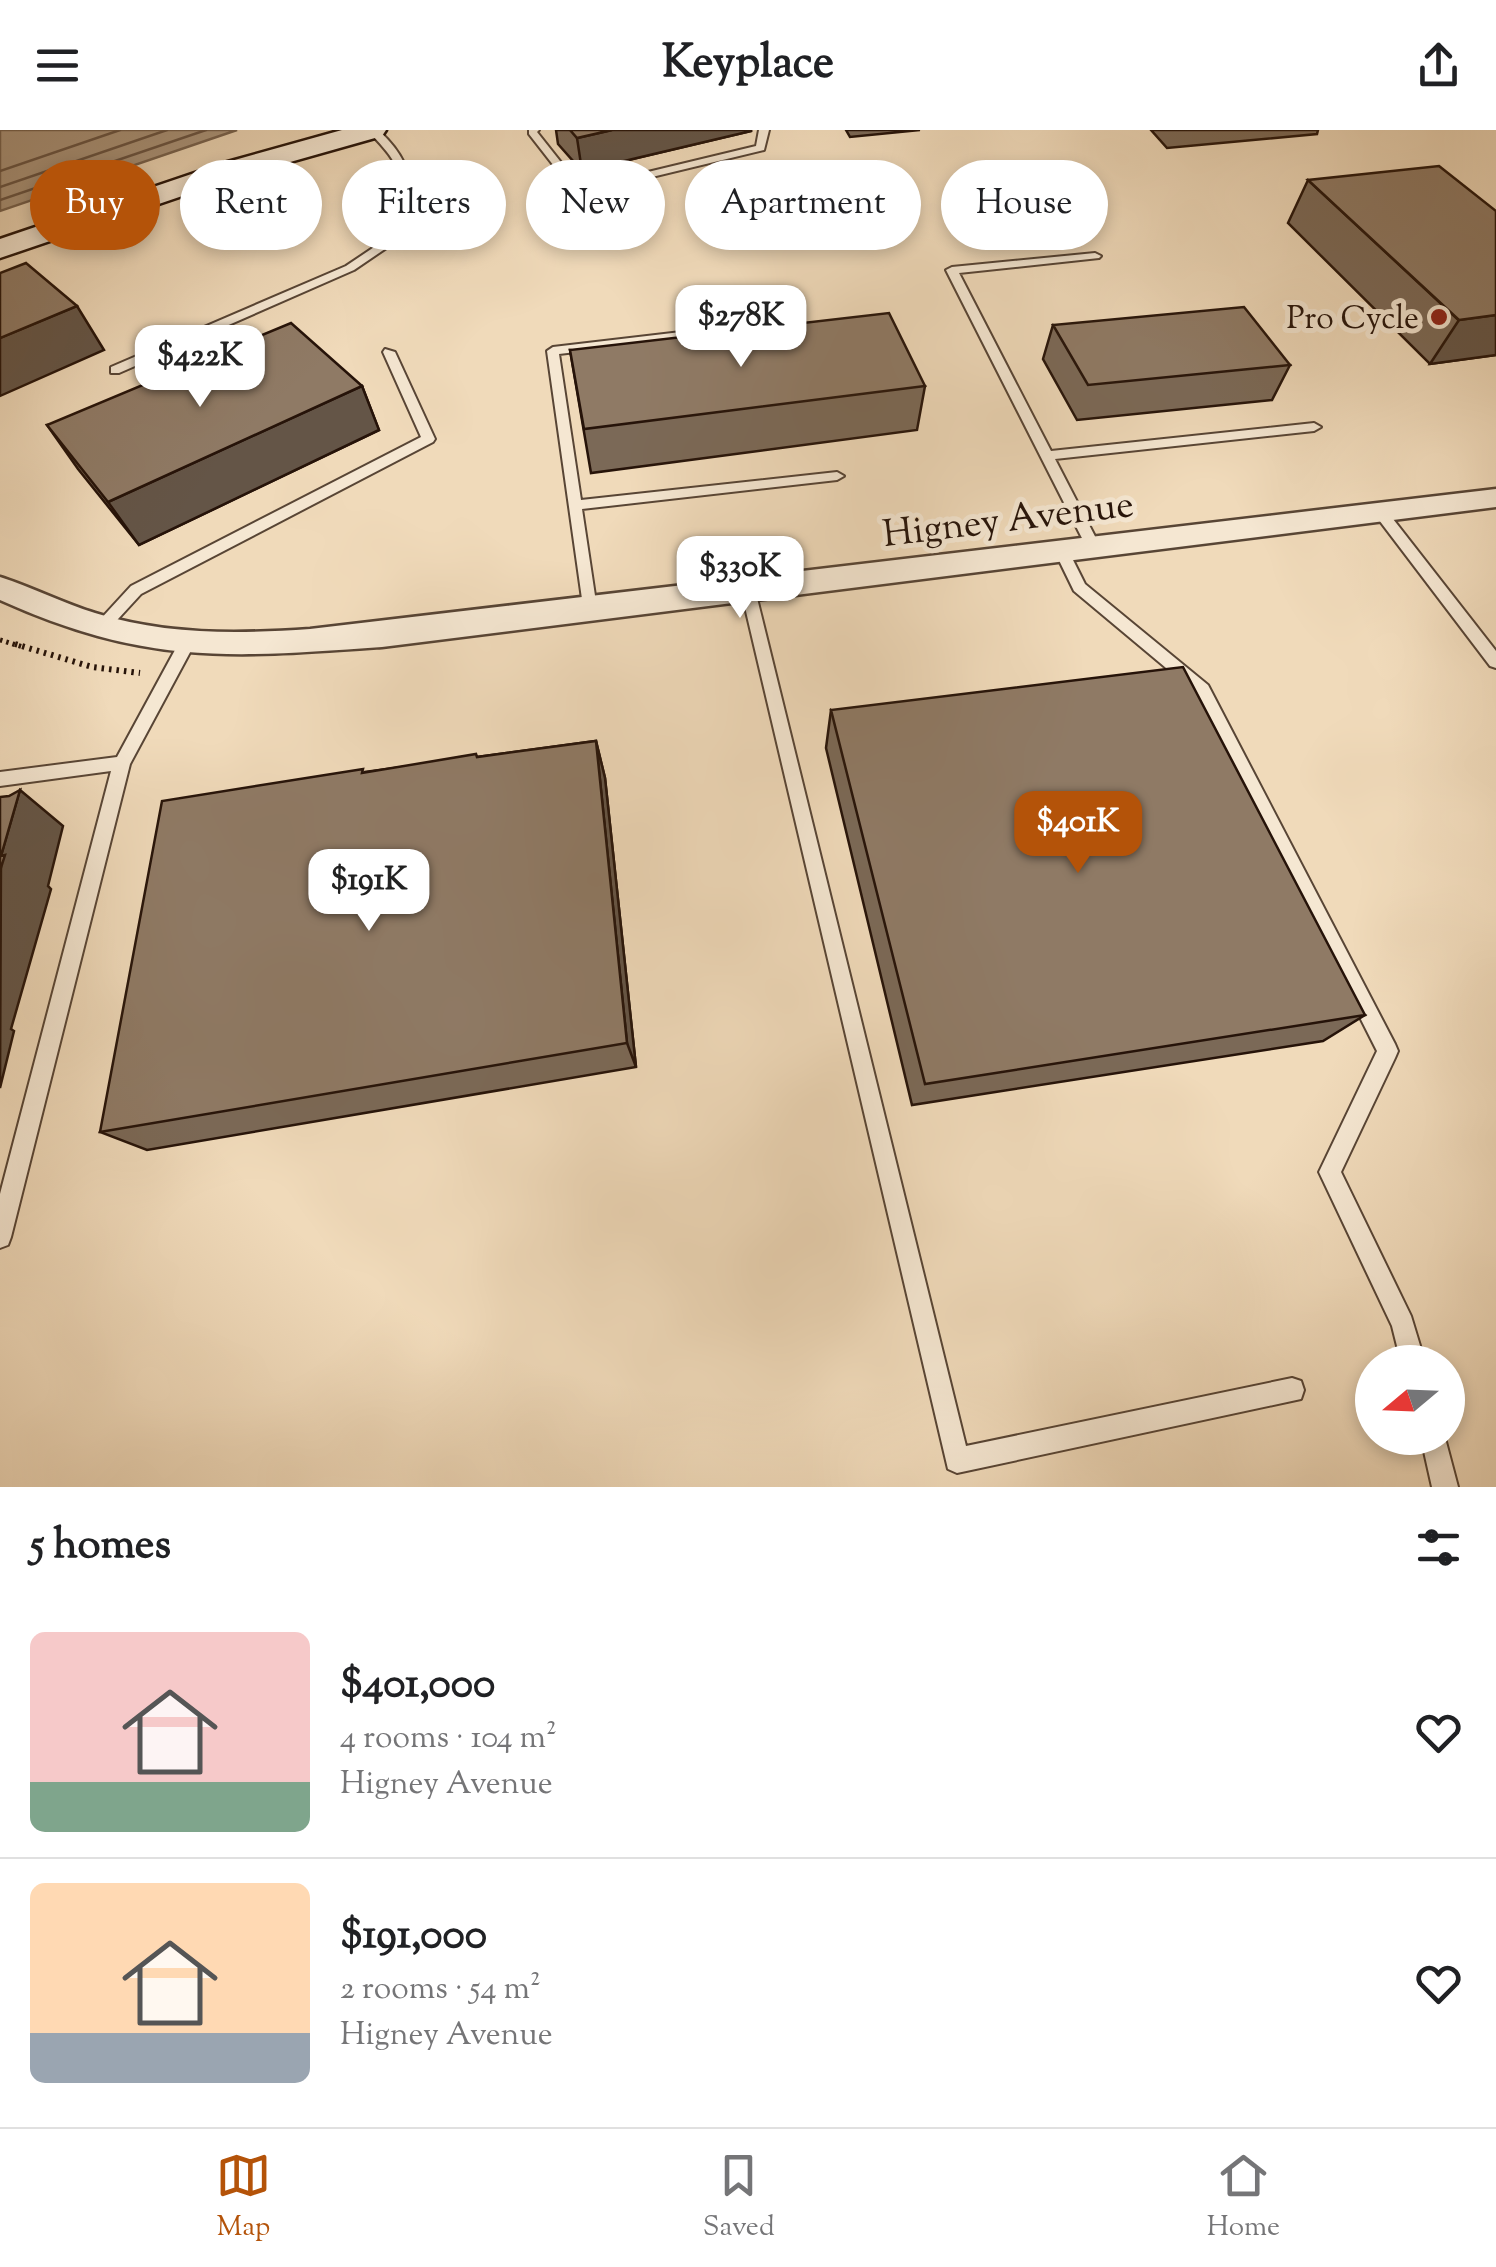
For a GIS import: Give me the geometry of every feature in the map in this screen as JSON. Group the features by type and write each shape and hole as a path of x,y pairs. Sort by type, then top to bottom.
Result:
{"street":[{"path":"0,250 234,169 372,130"},
{"name":"Higney Avenue","path":"0,588 48,610 102,627 187,644 236,644 382,634 1496,498"}],"lane":[{"path":"115,370 350,268 402,232 410,190 396,149 372,130"},
{"path":"534,130 572,182 598,187 761,148 764,130"},
{"path":"1094,548 952,270 1095,256"},
{"path":"589,610 553,351 766,326"},
{"path":"102,627 136,590 428,439 388,352"},
{"path":"1047,456 1314,427"},
{"path":"574,505 837,476"},
{"path":"1381,512 1496,662"},
{"path":"1062,552 1079,586 1202,690 1388,1051 1330,1172 1403,1324 1409,1345"},
{"path":"748,590 957,1460 1292,1390"},
{"path":"0,1236 122,763 187,644"},
{"path":"0,779 122,763"},
{"path":"1437,1455 1446,1487"}],"water":[{"path":"0,130 237,130 149,160 30,160 30,201 0,211"}],"building":[{"path":"570,130 612,130 577,138"},
{"path":"1439,166 1496,211 1496,315 1459,320 1308,180"},
{"path":"26,263 77,306 0,338 0,273"},
{"path":"1244,307 1290,365 1088,385 1053,325"},
{"path":"889,313 925,386 584,429 570,350"},
{"path":"291,323 362,386 108,502 47,425"},
{"path":"1183,667 1365,1015 925,1084 831,710"},
{"path":"596,741 627,1043 100,1132 162,801 363,769 362,773 476,754 477,757"},
{"path":"20,790 1,856 5,855 0,871 0,797"}],"place":[{"name":"Pro Cycle","path":"1439,317"}]}
